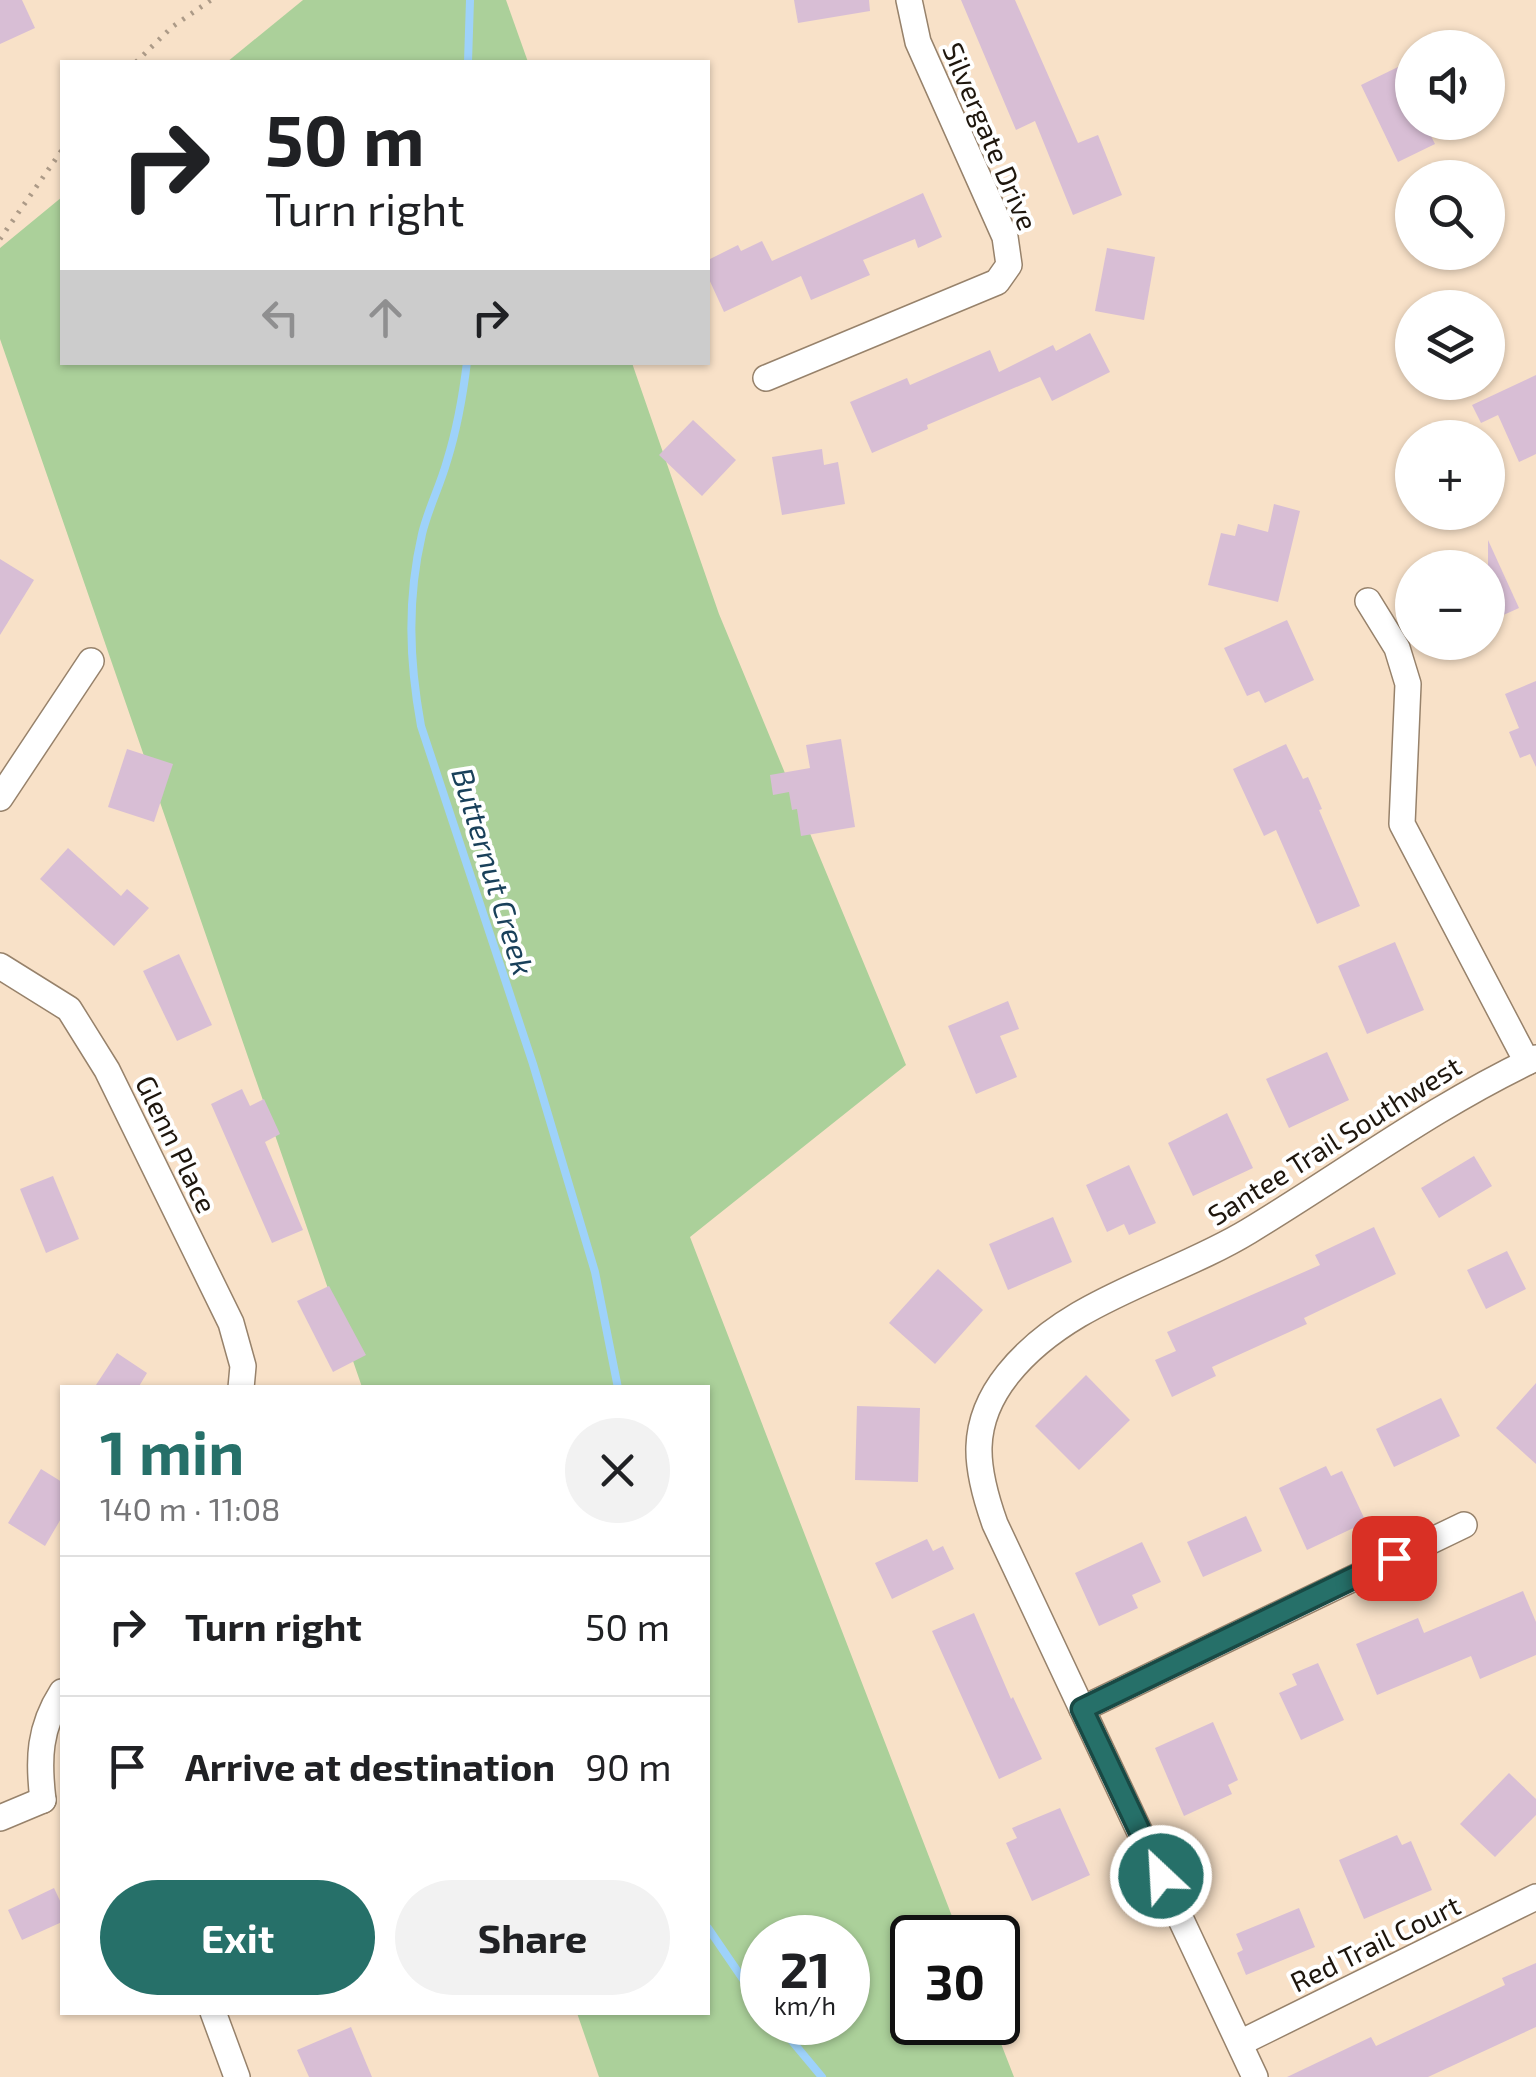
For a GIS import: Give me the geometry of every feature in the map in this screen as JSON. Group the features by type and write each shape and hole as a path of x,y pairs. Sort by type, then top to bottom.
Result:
{"street":[{"name":"Silvergate Drive","path":"766,378 997,282 1008,265 1006,237 918,42 909,0"},
{"path":"1368,601 1397,648 1408,684 1402,824 1532,1060"},
{"path":"0,798 91,662"},
{"name":"Glenn Place","path":"0,966 69,1009 107,1070 231,1324 243,1366 241,1385"},
{"name":"Santee Trail Southwest","path":"1255,2077 994,1524 983,1490 976,1446 988,1405 1008,1374 1040,1341 1090,1308 1245,1234 1473,1088 1532,1060"},
{"path":"1082,1709 1464,1525"},
{"path":"0,1818 53,1808 38,1758 60,1695"},
{"name":"Red Trail Court","path":"1240,2042 1536,1897"},
{"path":"215,2015 237,2077"}],"path":[{"path":"138,60 172,27 211,0"},
{"path":"0,239 60,153"}],"green space":[{"path":"303,0 506,0 527,60 229,60"},
{"path":"60,199 60,365 633,365 719,614 906,1065 690,1237 952,1915 890,1915 890,2045 1002,2045 1014,2077 599,2077 578,2015 710,2015 710,1385 361,1385 0,339 0,248"}],"building":[{"path":"0,0 22,0 35,28 0,44"},
{"path":"794,0 869,0 870,11 798,23"},
{"path":"961,0 1015,0 1078,143 1098,135 1122,195 1073,215 1035,121 1016,130"},
{"path":"1395,68 1395,140 1433,140 1435,144 1397,160 1361,85"},
{"path":"923,193 942,237 918,248 915,239 863,260 870,275 811,300 801,276 724,312 710,281 710,259 738,245 741,251 762,241 772,261"},
{"path":"1107,248 1155,257 1144,320 1095,311"},
{"path":"1090,333 1110,372 1052,401 1040,377 872,453 850,402 907,378 910,385 990,350 999,372 1053,345 1056,351"},
{"path":"1536,375 1536,454 1519,462 1505,431 1505,420 1498,415 1480,420 1472,405 1483,400 1505,400 1505,390"},
{"path":"693,420 736,460 702,496 659,455"},
{"path":"822,449 824,465 838,462 845,504 782,515 772,457"},
{"path":"1274,504 1300,511 1278,602 1208,585 1221,533 1235,536 1238,524 1268,532"},
{"path":"0,559 34,580 0,635"},
{"path":"1505,577 1519,608 1505,614"},
{"path":"1287,620 1314,680 1265,703 1259,691 1247,696 1224,648"},
{"path":"1536,681 1536,767 1530,754 1520,758 1509,732 1519,728 1505,694"},
{"path":"841,739 855,827 801,836 797,809 792,810 789,792 773,795 770,775 810,768 806,745"},
{"path":"1286,744 1303,779 1308,777 1360,906 1317,924 1276,830 1264,836 1233,769"},
{"path":"127,749 173,764 154,822 108,807"},
{"path":"68,848 121,896 127,889 149,908 114,946 40,879"},
{"path":"1395,942 1424,1010 1367,1034 1338,966"},
{"path":"179,954 212,1025 177,1041 143,971"},
{"path":"1008,1001 1019,1029 1000,1036 1017,1077 976,1094 948,1026"},
{"path":"1327,1052 1349,1100 1289,1128 1266,1079"},
{"path":"242,1089 250,1106 264,1099 280,1134 265,1142 303,1230 272,1243 211,1104"},
{"path":"1227,1113 1253,1168 1193,1196 1168,1143"},
{"path":"1474,1156 1492,1186 1439,1218 1421,1188"},
{"path":"1129,1165 1156,1223 1129,1235 1124,1224 1107,1232 1086,1185"},
{"path":"53,1176 79,1239 46,1253 20,1189"},
{"path":"1053,1217 1072,1262 1008,1290 989,1244"},
{"path":"1374,1227 1396,1274 1304,1318 1307,1324 1212,1367 1216,1376 1172,1397 1155,1360 1176,1351 1167,1332 1320,1265 1315,1255"},
{"path":"1507,1251 1526,1289 1486,1309 1467,1270"},
{"path":"938,1269 983,1310 935,1364 889,1323"},
{"path":"329,1286 366,1355 333,1372 297,1301"},
{"path":"117,1353 147,1373 140,1385 96,1385"},
{"path":"1086,1375 1130,1420 1079,1470 1035,1426"},
{"path":"1536,1383 1536,1464 1496,1428"},
{"path":"1441,1398 1460,1436 1394,1467 1376,1429"},
{"path":"857,1406 920,1408 918,1482 855,1480"},
{"path":"1326,1466 1331,1476 1342,1471 1366,1522 1307,1550 1279,1488"},
{"path":"41,1469 60,1481 60,1520 45,1546 8,1523"},
{"path":"1246,1516 1262,1551 1203,1577 1187,1542"},
{"path":"927,1539 933,1551 943,1546 954,1569 892,1599 875,1563"},
{"path":"1142,1542 1161,1582 1132,1595 1138,1608 1099,1626 1075,1573"},
{"path":"1523,1591 1536,1622 1536,1655 1480,1679 1471,1656 1377,1695 1356,1644 1418,1618 1424,1633"},
{"path":"974,1613 1042,1759 999,1779 932,1631"},
{"path":"1318,1663 1344,1720 1301,1740 1279,1693 1297,1685 1292,1674"},
{"path":"1213,1722 1238,1780 1228,1785 1232,1794 1184,1816 1155,1748"},
{"path":"1509,1773 1536,1799 1536,1815 1495,1857 1460,1824"},
{"path":"1060,1808 1090,1875 1032,1901 1006,1843 1017,1838 1012,1828"},
{"path":"1397,1835 1402,1845 1411,1841 1432,1890 1364,1919 1339,1860"},
{"path":"54,1888 60,1901 60,1923 22,1940 8,1910"},
{"path":"1299,1908 1315,1947 1246,1975 1237,1953 1243,1950 1236,1934"},
{"path":"1536,1963 1536,2027 1428,2077 1287,2077 1371,2037 1376,2046 1505,1985 1502,1978"},
{"path":"351,2027 372,2077 309,2077 297,2050"}],"waterway":[{"name":"Butternut Creek","path":"468,60 470,0"},
{"name":"Butternut Creek","path":"467,365 454,437 417,558 411,630 417,701 421,726 533,1064 595,1272 617,1385"},
{"name":"Butternut Creek","path":"710,1931 740,1975"},
{"name":"Butternut Creek","path":"795,2045 822,2077"}],"route":[{"path":"1161,1876 1082,1709 1394,1558"}]}
